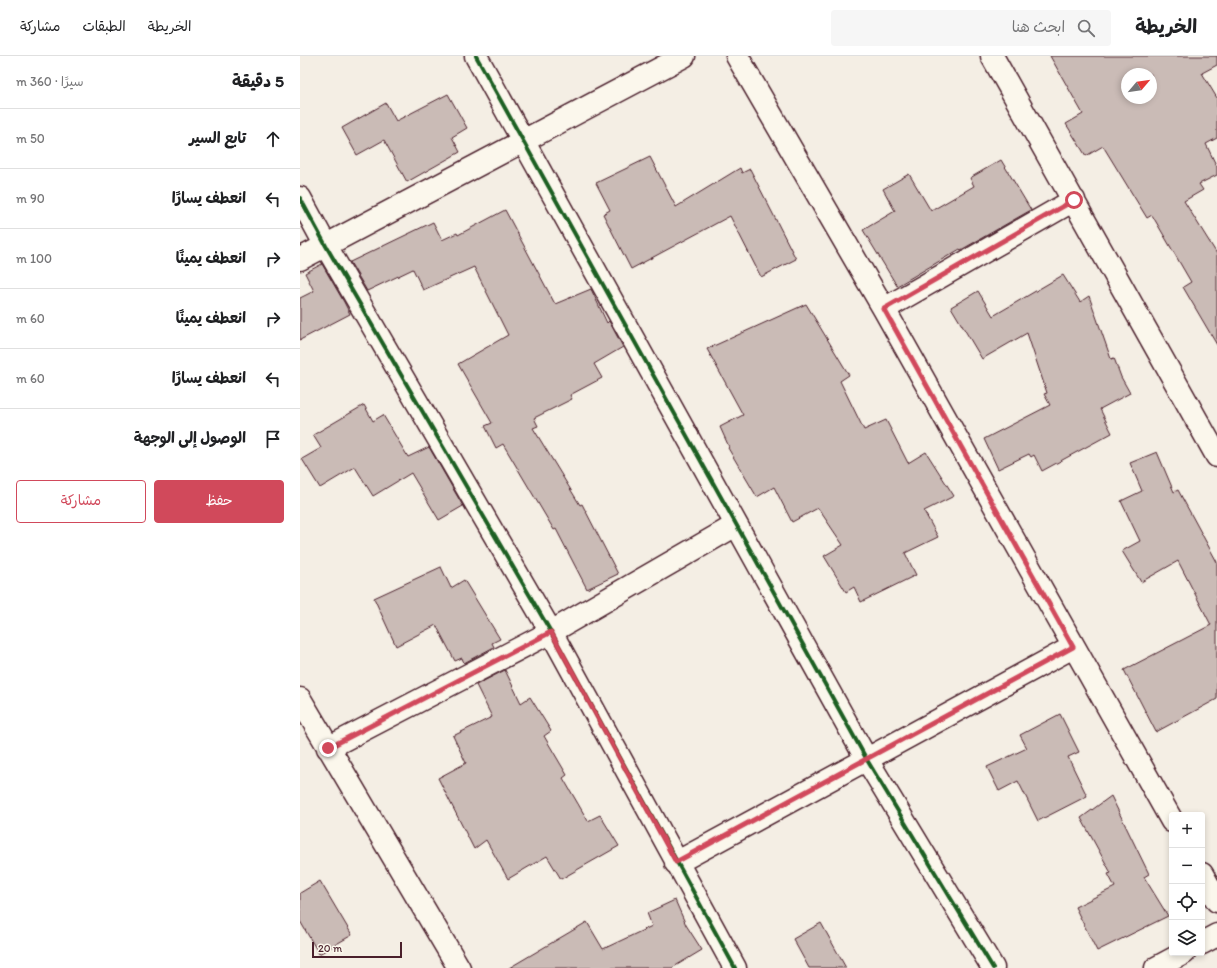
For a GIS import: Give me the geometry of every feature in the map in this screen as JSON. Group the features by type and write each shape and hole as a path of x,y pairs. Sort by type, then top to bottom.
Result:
{"street":[{"path":"476,56 867,760 993,968"},
{"path":"300,259 684,56"},
{"path":"737,56 884,309 1169,816"},
{"path":"992,56 1217,456"},
{"path":"300,198 326,246 551,632 735,968"},
{"path":"884,309 1074,200"},
{"path":"328,748 551,632 736,525"},
{"path":"676,862 867,760 1073,647"},
{"path":"300,699 459,968"},
{"path":"1205,879 1217,901"},
{"path":"1205,941 1217,935"},
{"path":"1156,968 1178,956"}],"building":[{"path":"1050,56 1217,56 1217,65 1202,73 1217,98 1217,138 1206,144 1217,167 1217,175 1199,184 1203,190 1184,201 1217,254 1217,345 1183,287 1191,282 1152,215 1147,218 1103,146 1086,156 1066,124 1083,114"},
{"path":"448,94 467,128 452,137 460,152 407,182 384,140 357,155 342,128 386,103 396,121"},
{"path":"650,157 676,207 740,168 742,173 750,169 796,259 761,277 730,216 631,269 603,214 610,210 596,183"},
{"path":"1001,160 1031,210 897,286 863,230 895,211 883,189 909,174 931,211 974,186 970,178"},
{"path":"505,210 555,304 591,289 607,323 609,321 623,347 594,364 602,378 570,395 572,399 534,418 538,426 533,428 580,505 582,504 618,574 587,589 556,529 554,530 503,444 496,448 485,426 492,423 458,364 508,335 474,267 423,290 413,269 367,291 350,262 433,222 442,240 457,233 458,235"},
{"path":"322,264 350,314 300,340 300,298 314,291 305,273"},
{"path":"1063,275 1080,302 1089,296 1111,359 1114,358 1121,377 1130,393 1100,409 1112,433 1042,471 1034,455 1031,457 1029,454 998,469 984,439 1050,405 1044,394 1047,393 1027,333 982,359 951,307 978,291 993,316"},
{"path":"806,304 849,375 840,381 864,430 886,420 908,463 926,452 954,496 924,511 938,537 905,553 916,575 861,602 854,587 846,592 824,556 843,545 818,508 792,522 774,487 757,497 728,448 729,447 720,427 743,415 707,349"},
{"path":"364,405 373,421 383,415 408,457 429,447 463,506 439,520 411,473 373,496 355,467 320,488 302,459 321,448 313,435"},
{"path":"1157,452 1174,492 1178,490 1217,562 1217,699 1156,732 1124,670 1211,625 1178,561 1141,582 1122,551 1140,541 1121,501 1142,491 1130,463"},
{"path":"441,567 451,588 464,580 500,639 492,643 494,647 464,663 462,658 455,661 436,625 396,646 374,598"},
{"path":"505,670 521,703 530,697 551,731 544,736 567,775 563,778 588,821 600,815 619,846 561,879 547,856 508,879 486,840 474,849 438,778 466,763 453,736 492,717 476,685"},
{"path":"1060,714 1079,752 1068,757 1087,796 1038,821 1018,781 999,791 987,767 1027,748 1020,735"},
{"path":"1111,796 1149,874 1144,877 1168,916 1097,951 1075,907 1115,887 1108,874 1111,873 1081,818"},
{"path":"320,881 352,935 319,954 300,921 300,893"},
{"path":"675,900 686,925 702,950 672,968 509,968 587,922 603,949 652,926 647,913"},
{"path":"821,923 846,968 809,968 793,939"}],"cycle path":[{"path":"476,56 867,760 993,968"},
{"path":"300,198 326,246 551,632 735,968"}],"route":[{"path":"328,748 551,632 676,862 867,760 1073,647 884,309 1074,200"}]}
